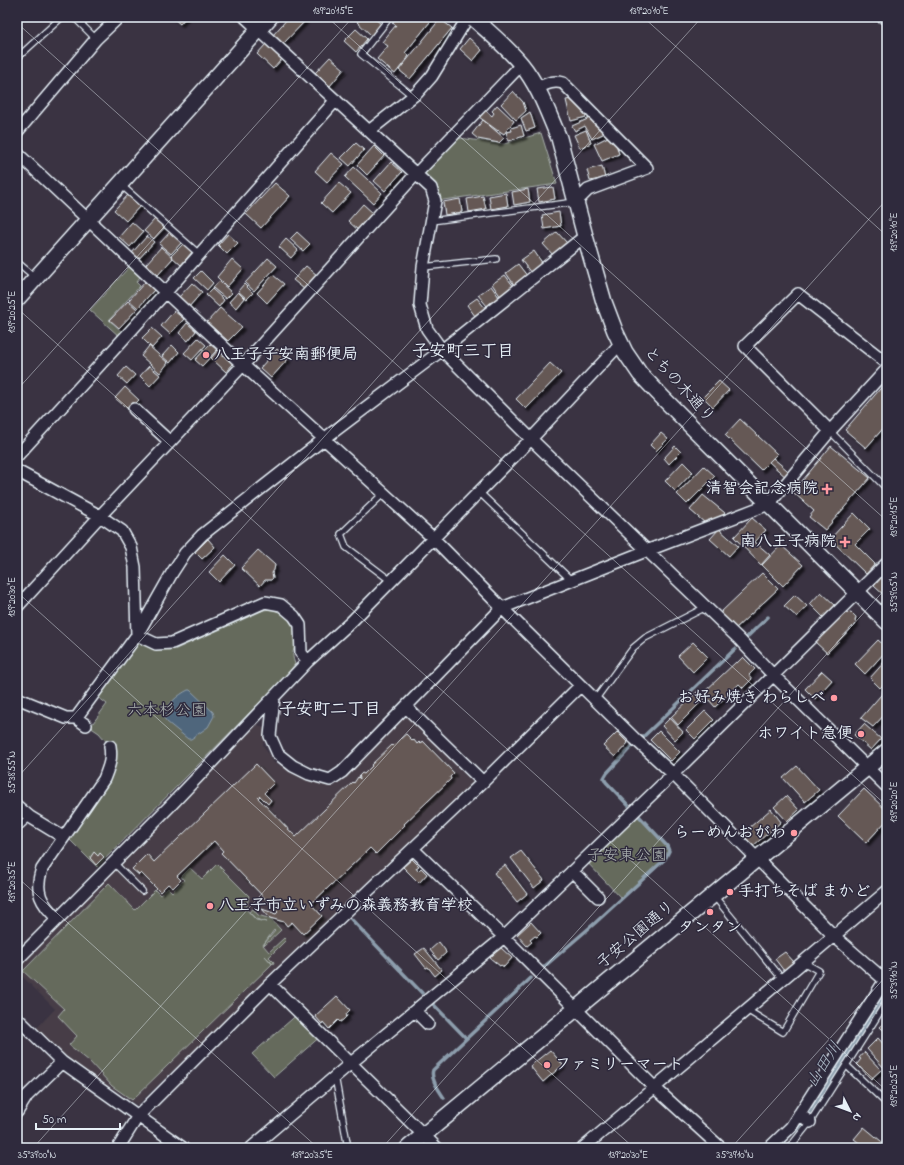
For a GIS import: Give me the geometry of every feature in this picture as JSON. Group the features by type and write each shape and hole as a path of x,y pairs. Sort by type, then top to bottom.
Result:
{"street":[{"path":"17,132 96,39 119,17"},
{"path":"245,17 431,188 435,201 423,267 420,304 427,329 442,350 646,551 738,638 773,675 887,787"},
{"path":"17,299 270,17"},
{"path":"369,131 413,96 432,76 468,17"},
{"name":"とちの木通り","path":"472,17 522,65 537,88 559,138 604,302 625,352 640,374 887,622"},
{"path":"883,17 887,19"},
{"path":"17,607 100,516 243,365 416,174 522,65"},
{"path":"537,88 551,82 557,81 563,83 647,168 588,190 576,202"},
{"path":"17,456 166,292 336,100"},
{"path":"17,153 243,365 433,538 580,686 673,774 834,936 886,980 791,1127 769,1148"},
{"path":"76,718 137,635 172,572 189,549 202,535 324,439 442,350 585,236"},
{"path":"830,431 744,346 798,294 883,360 887,361"},
{"path":"17,960 172,804 308,661 351,622 531,439 621,343"},
{"path":"274,698 270,736 278,754 293,766 309,774 330,780 342,772 502,608 769,504 830,431 887,369"},
{"path":"134,409 170,442"},
{"path":"17,471 100,516 122,531 131,547 135,567 137,635"},
{"path":"251,1148 335,1076 504,937 673,774 887,563"},
{"path":"137,635 156,644 172,642 265,602 281,605 294,616 300,625 300,653 308,661"},
{"path":"118,1148 138,1116 270,984 483,782 580,686"},
{"path":"17,698 66,718 76,718 86,725"},
{"path":"406,707 483,782"},
{"path":"58,919 49,912 38,891 38,878 42,869 63,837 104,779 110,766 112,756 110,746"},
{"name":"子安公園通り","path":"408,1148 887,751"},
{"path":"17,806 63,837"},
{"path":"413,849 576,1008 655,1088 721,1148"},
{"path":"572,871 598,896"},
{"path":"583,1148 887,891"},
{"path":"270,984 437,1148"},
{"path":"415,1011 428,1024"},
{"path":"17,1018 62,1062 183,1148"},
{"path":"17,1112 27,1096 62,1062"},
{"path":"799,1114 810,1122"}],"lane":[{"path":"17,58 62,17"},
{"path":"74,17 96,39"},
{"path":"390,17 361,54 413,96"},
{"path":"120,184 199,254"},
{"path":"431,222 576,202"},
{"path":"423,267 496,259"},
{"path":"17,262 36,278"},
{"path":"830,431 887,489"},
{"path":"479,492 571,580"},
{"path":"384,493 341,534 346,547 391,581"},
{"path":"595,700 638,643 706,607"},
{"path":"17,829 30,816"},
{"path":"114,863 142,891"},
{"path":"713,895 782,980"},
{"path":"747,1010 783,1032 820,971 803,962"},
{"path":"787,1148 794,1142 810,1122 887,1001"},
{"path":"846,1065 887,1104"},
{"path":"335,1076 348,1148"}],"shaded area":[{"name":"八王子市立いずみの森義務教育学校","path":"407,715 473,783 137,1105 66,1058 36,1029 55,1009 17,971 17,966 257,724 266,730 263,745 274,763 333,787"}],"green space":[{"path":"541,133 557,184 436,201 426,181 425,172 459,138 504,144"},
{"path":"129,267 140,277 136,282 140,286 109,320 123,333 120,337 90,310"},
{"name":"六本杉公園","path":"271,609 281,613 292,624 296,634 293,651 295,664 285,677 97,867 64,834 104,779 110,746 99,733 90,727 107,704 94,694 135,638 159,649 176,649 264,610"},
{"name":"子安東公園","path":"634,811 667,846 669,851 665,859 622,899 584,859"},
{"path":"217,864 249,896 246,909 256,920 267,922 256,919 249,912 253,909 258,915 271,919 281,930 265,945 264,944 275,931 274,930 263,945 269,952 284,938 286,940 269,957 274,962 273,964 265,956 272,964 132,1100 112,1086 89,1061 69,1045 77,1036 58,1016 64,1009 23,971 109,883 135,910 155,890 160,895 168,888 172,892 184,880 181,877 190,868 202,879"},
{"path":"300,1012 322,1035 274,1077 252,1054"}],"water":[{"path":"190,690 213,712 214,716 208,727 191,739 188,739 164,718 169,705"}],"building":[{"path":"172,17 186,17 180,24"},
{"path":"289,17 301,17 305,21 283,44 273,35"},
{"path":"362,17 373,17 381,24 371,35 357,22"},
{"path":"397,17 434,17 405,53 409,56 395,74 377,59 388,46 382,42 396,25 392,23"},
{"path":"440,19 452,28 410,79 399,70"},
{"path":"356,29 367,39 356,52 344,41"},
{"path":"469,38 482,50 473,61 460,49"},
{"path":"266,44 282,59 273,69 257,54"},
{"path":"330,57 344,69 330,86 315,73"},
{"path":"513,91 523,102 526,111 516,120 501,104"},
{"path":"572,99 584,110 586,117 571,121 566,100"},
{"path":"497,105 514,121 504,134 479,117 485,110 492,116 494,113 492,111"},
{"path":"530,112 535,128 526,131 521,118"},
{"path":"590,118 601,127 605,133 592,139 585,126 575,131 572,126"},
{"path":"483,120 504,138 499,143 478,139 472,134"},
{"path":"521,125 524,136 509,141 506,132 512,131 511,128"},
{"path":"586,130 591,143 580,148 574,135"},
{"path":"608,137 616,144 619,154 602,161 594,144"},
{"path":"356,143 364,150 350,166 341,158"},
{"path":"374,146 384,156 367,175 357,165"},
{"path":"331,153 344,164 327,182 315,171"},
{"path":"391,162 402,172 385,191 374,181"},
{"path":"602,166 605,178 590,181 587,170"},
{"path":"354,167 382,193 373,203 345,177"},
{"path":"275,183 290,196 261,228 246,214"},
{"path":"339,183 351,193 332,213 321,203"},
{"path":"553,187 555,199 539,202 537,189"},
{"path":"528,189 530,202 514,205 512,192"},
{"path":"506,193 508,206 491,209 489,196"},
{"path":"129,194 141,205 126,221 114,210"},
{"path":"483,196 486,209 469,212 467,199"},
{"path":"460,199 462,212 445,215 443,202"},
{"path":"363,204 374,214 359,231 348,221"},
{"path":"559,212 561,226 544,229 542,215"},
{"path":"155,219 165,227 154,239 144,231"},
{"path":"132,222 143,232 130,247 119,237"},
{"path":"170,232 182,242 171,254 159,244"},
{"path":"297,232 310,244 303,251 290,239"},
{"path":"557,232 567,243 553,255 543,244"},
{"path":"228,234 238,243 227,254 218,245"},
{"path":"147,236 154,242 137,261 131,254"},
{"path":"286,239 298,250 291,258 279,247"},
{"path":"184,243 193,251 181,265 171,256"},
{"path":"161,247 173,258 158,275 146,264"},
{"path":"534,251 543,264 531,273 521,260"},
{"path":"268,258 277,266 254,291 245,283"},
{"path":"232,259 243,269 227,287 217,277"},
{"path":"518,264 528,277 515,286 506,273"},
{"path":"306,266 317,275 304,289 293,280"},
{"path":"201,271 213,283 207,290 194,278"},
{"path":"273,275 284,284 267,303 257,293"},
{"path":"505,275 514,287 501,297 492,284"},
{"path":"219,281 232,293 226,299 213,288"},
{"path":"145,282 154,290 138,308 129,300"},
{"path":"192,283 202,292 188,308 178,298"},
{"path":"244,284 253,293 247,299 238,291"},
{"path":"491,286 499,297 487,306 478,295"},
{"path":"212,289 224,300 219,307 206,295"},
{"path":"238,292 244,298 236,308 229,302"},
{"path":"477,298 485,308 475,316 467,305"},
{"path":"128,301 137,309 119,328 110,320"},
{"path":"220,308 242,327 228,341 207,322"},
{"path":"174,311 184,319 170,334 161,326"},
{"path":"187,323 196,331 188,341 179,333"},
{"path":"152,328 162,337 152,348 142,338"},
{"path":"198,338 206,345 192,360 184,353"},
{"name":"八王子子安南郵便局","path":"210,344 217,350 202,366 195,360"},
{"path":"172,345 179,352 170,363 162,356"},
{"path":"149,346 168,363 160,373 141,356"},
{"path":"277,349 288,359 271,378 260,368"},
{"path":"218,350 233,364 226,372 211,358"},
{"path":"550,363 561,373 526,409 516,399"},
{"path":"149,366 160,375 150,386 140,376"},
{"path":"126,367 135,375 127,384 118,376"},
{"path":"719,381 729,390 713,407 703,397"},
{"path":"886,382 887,424 866,448 845,430"},
{"path":"125,387 139,400 129,410 115,398"},
{"path":"740,419 777,454 761,470 725,435"},
{"path":"661,433 668,439 656,451 650,445"},
{"path":"675,446 681,452 669,464 664,458"},
{"name":"清智会記念病院","path":"831,446 870,478 825,530 809,517 814,511 793,492"},
{"path":"773,458 801,482 797,487 769,462"},
{"path":"683,462 693,472 675,491 665,481"},
{"path":"704,466 715,476 687,504 677,494"},
{"path":"703,495 725,513 721,518 705,523 690,510"},
{"name":"南八王子病院","path":"854,513 870,529 855,544 875,564 866,574 830,539"},
{"path":"752,518 766,530 755,542 770,555 761,565 734,537"},
{"path":"719,529 738,546 729,556 710,539"},
{"path":"208,539 215,547 202,559 195,552"},
{"path":"781,545 803,565 783,586 762,565"},
{"path":"258,550 275,565 272,573 273,578 271,580 265,580 260,586 241,568"},
{"path":"225,555 235,565 219,582 209,572"},
{"path":"887,571 887,598 874,586"},
{"path":"762,573 778,589 735,629 720,613"},
{"path":"821,592 836,606 824,618 810,604"},
{"path":"795,595 807,606 797,617 784,606"},
{"path":"844,611 846,613 851,612 856,617 856,623 827,653 814,641"},
{"path":"878,640 887,648 887,650 865,674 855,664"},
{"path":"693,642 708,657 693,672 678,656"},
{"path":"743,657 755,669 749,675 752,679 743,688 739,684 715,707 703,693"},
{"path":"887,659 887,681 880,688 870,678"},
{"path":"822,671 832,680 815,699 805,689"},
{"path":"887,688 887,712 873,727 861,718"},
{"path":"698,691 705,698 678,725 671,717"},
{"path":"705,711 714,720 695,739 686,730"},
{"path":"670,718 683,732 675,740 662,726"},
{"path":"864,724 881,739 871,750 854,735"},
{"path":"659,731 680,752 671,761 650,740"},
{"path":"617,732 628,743 615,757 603,746"},
{"path":"406,734 417,744 419,742 421,744 423,741 454,773 450,777 451,779 404,824 405,825 376,854 370,848 311,904 322,916 303,934 292,922 287,926 284,922 270,918 262,909 276,914 278,912 221,853 223,851 214,841 177,876 181,880 173,888 168,884 160,892 141,873 139,875 132,869 147,854 154,862 256,764 274,783 264,793 271,800 268,804 260,796 258,798 296,837 353,782 354,783 358,777 360,779 359,776 362,773 364,774 372,766 371,765 392,745 393,746"},
{"path":"797,766 819,790 805,802 783,778"},
{"path":"864,789 887,811 887,820 866,843 838,816"},
{"path":"786,796 799,810 787,821 774,807"},
{"path":"771,809 781,822 753,846 742,834"},
{"path":"521,851 544,880 534,888 511,858"},
{"path":"94,852 98,856 100,853 104,857 96,865 90,858"},
{"path":"412,859 419,866 416,868 418,871 421,868 427,874 419,883 403,867"},
{"path":"505,865 527,894 517,902 494,873"},
{"path":"531,922 541,933 537,937 535,936 530,940 532,942 527,946 517,935"},
{"path":"439,942 446,953 438,960 430,950"},
{"path":"500,947 512,958 504,967 501,965 500,966 490,958"},
{"path":"424,948 442,970 435,976 428,967 426,968 415,954"},
{"path":"785,952 794,962 784,971 775,959"},
{"path":"337,996 350,1010 343,1020 340,1022 338,1020 329,1029 315,1016"},
{"path":"887,1019 887,1034 880,1027"},
{"path":"878,1038 887,1048 884,1050 887,1054 887,1066 884,1068 867,1049"},
{"name":"ファミリーマート","path":"550,1050 563,1065 543,1082 530,1066"},
{"path":"864,1052 881,1070 871,1079 857,1064 861,1059 859,1058"},
{"path":"864,1127 887,1146 887,1148 866,1148 854,1139"}],"waterway":[{"path":"747,637 768,617"},
{"path":"644,736 735,649"},
{"path":"628,805 604,778 632,746"},
{"path":"545,966 665,859 669,851 667,846 637,814"},
{"path":"351,919 422,993"},
{"path":"444,1098 434,1081 432,1073 433,1070 531,978"},
{"name":"山田川","path":"782,1143 798,1128 824,1091 887,991"},
{"path":"433,1004 466,1038"}],"place":[{"name":"八王子子安南郵便局","path":"206,355"},
{"name":"清智会記念病院","path":"827,489"},
{"name":"南八王子病院","path":"845,542"},
{"name":"お好み焼き わらしべ","path":"834,698"},
{"name":"ホワイト急便","path":"861,734"},
{"name":"らーめんおがわ","path":"794,833"},
{"name":"手打ちそば まかど","path":"730,892"},
{"name":"八王子市立いずみの森義務教育学校","path":"210,906"},
{"name":"タンタン","path":"710,912"},
{"name":"ファミリーマート","path":"547,1065"}],"district":[{"name":"子安町三丁目","path":"463,351"},
{"name":"子安町二丁目","path":"330,709"}]}
